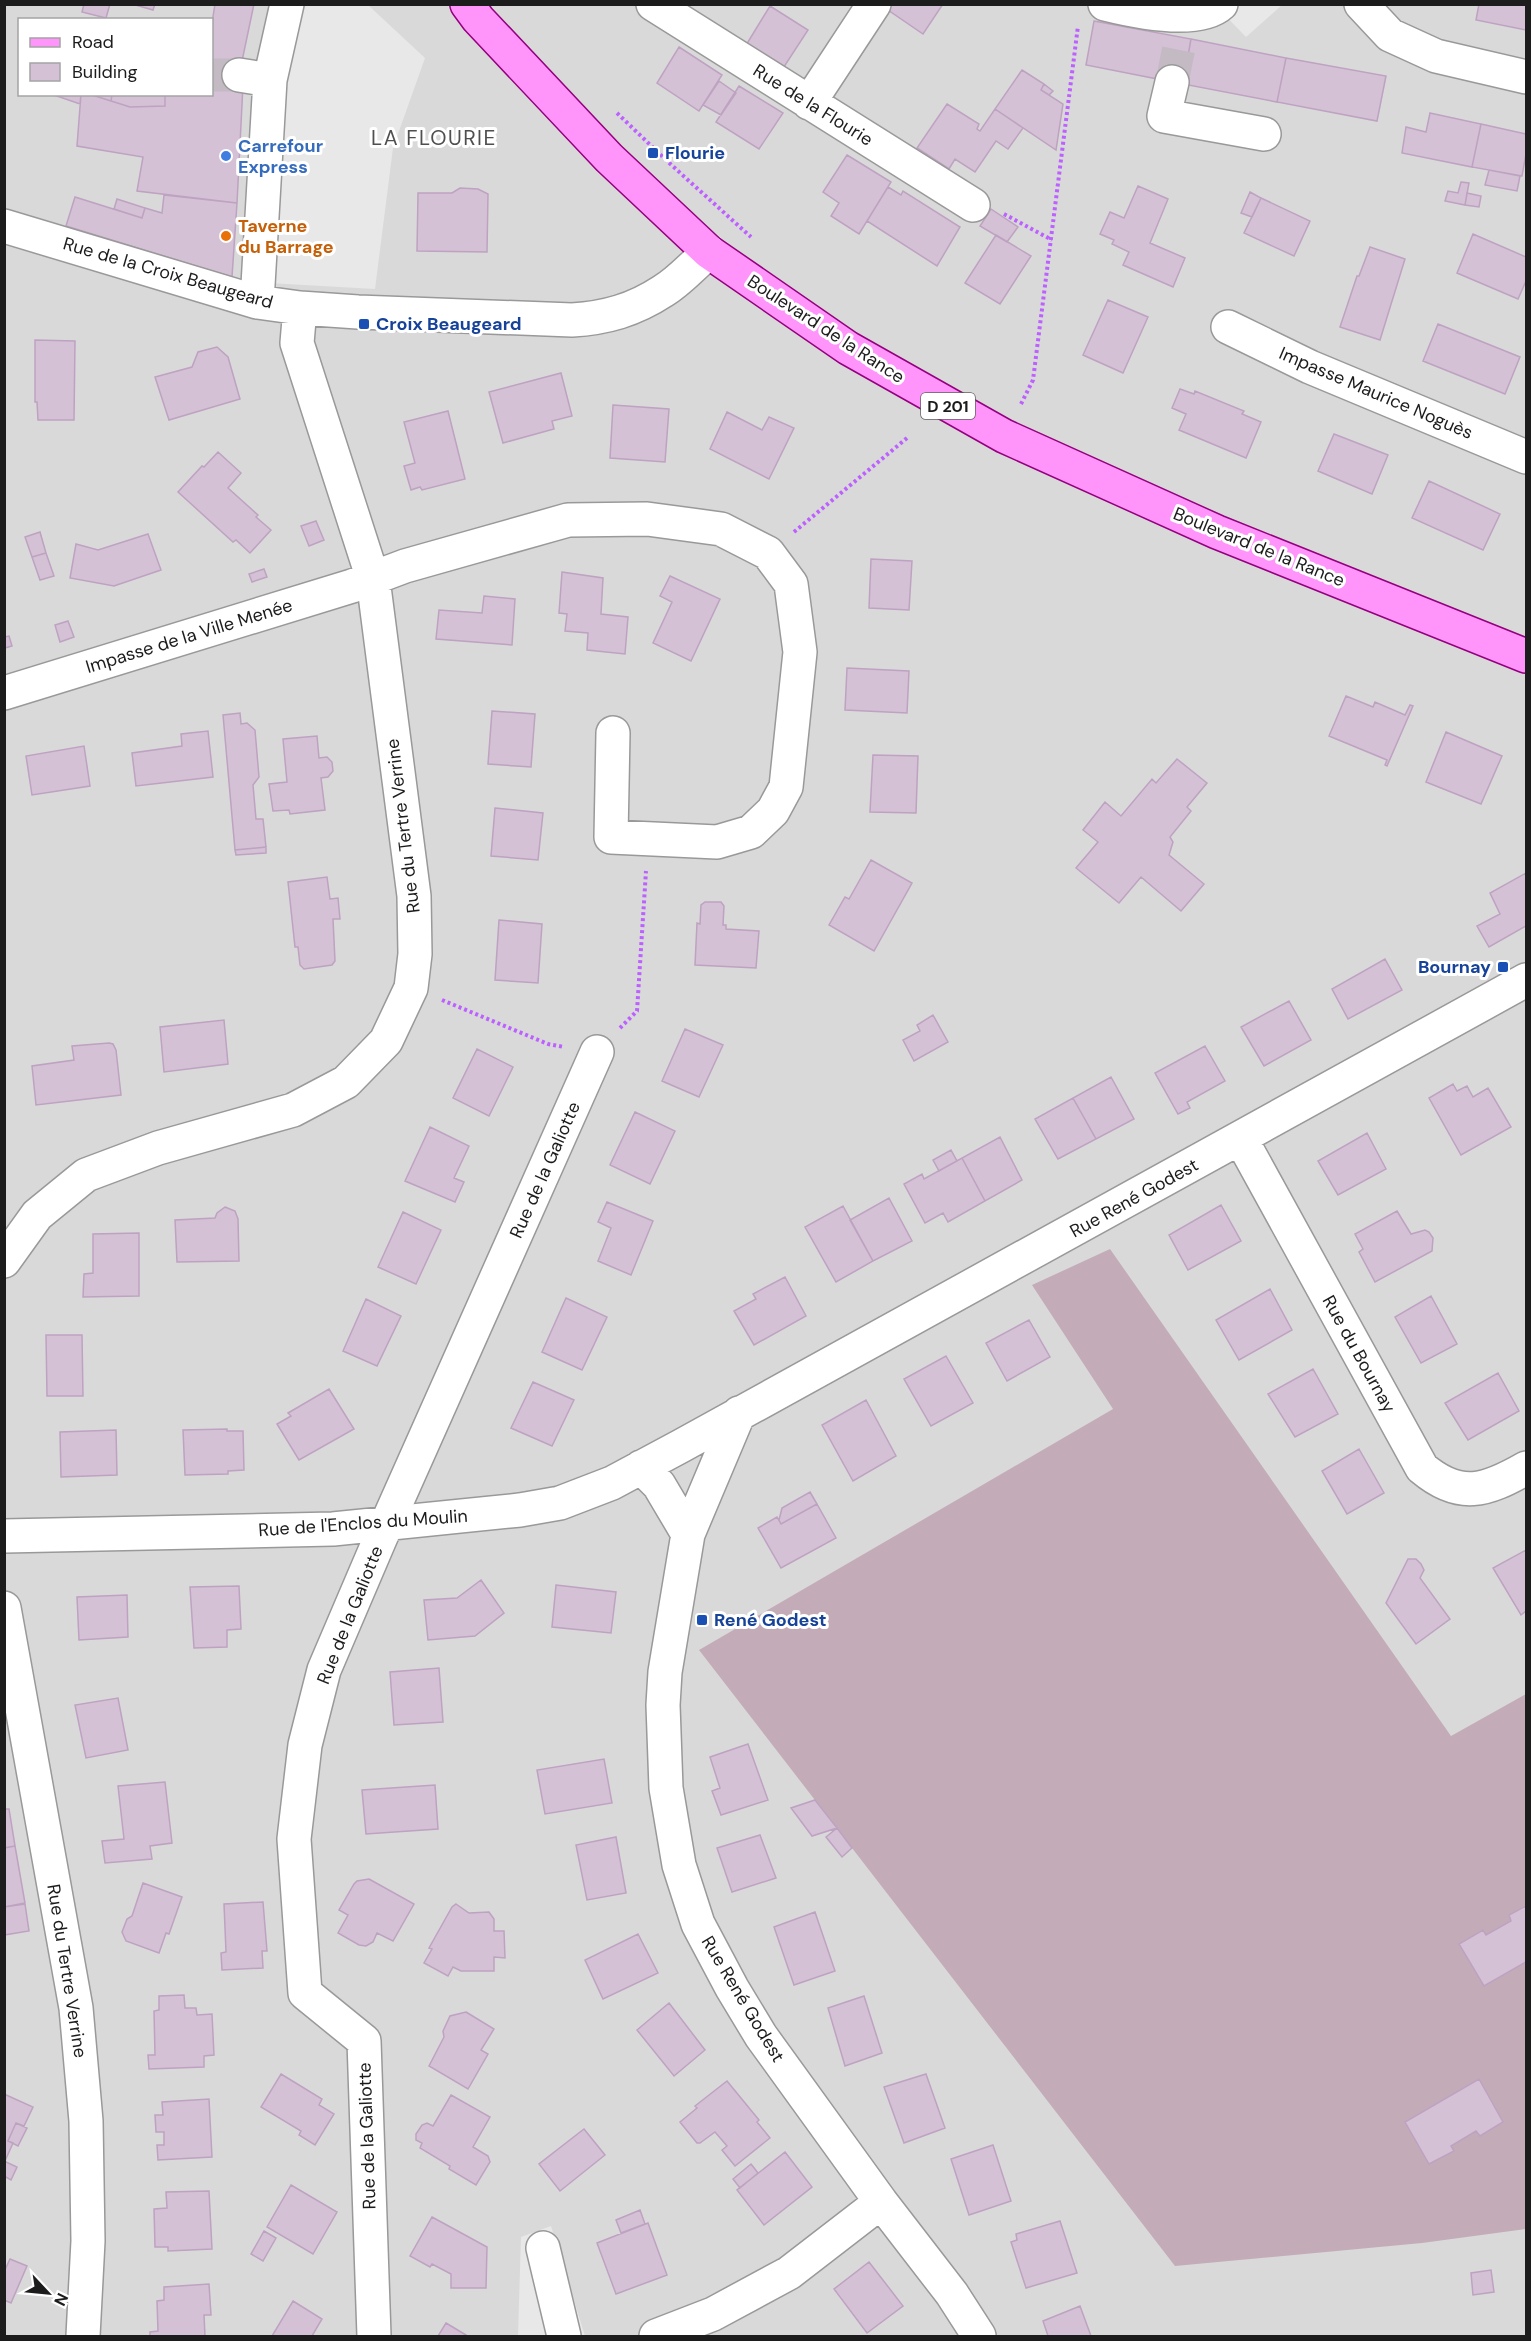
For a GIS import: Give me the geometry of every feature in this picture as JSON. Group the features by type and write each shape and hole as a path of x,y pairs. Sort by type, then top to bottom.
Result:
{"main road":[{"name":"Boulevard de la Rance","path":"467,4 478,19 609,158 709,252 848,348 1004,436 1217,532 1527,656"}],"street":[{"path":"257,302 255,77 287,4"},
{"name":"Rue de la Flourie","path":"653,4 974,204"},
{"path":"809,103 874,4"},
{"path":"1092,10 1162,16 1185,26 1200,13 1221,4"},
{"path":"1361,4 1390,35 1436,56 1527,77"},
{"path":"1172,82 1164,116 1264,134"},
{"name":"Rue de la Croix Beaugeard","path":"4,226 257,302 300,308 572,320 598,318 624,312 665,290 709,252"},
{"name":"Rue du Tertre Verrine","path":"4,1261 37,1215 86,1175 158,1148 293,1110 346,1082 386,1041 411,988 415,954 414,896 373,579 297,343 300,308"},
{"name":"Impasse Maurice Noguès","path":"1228,327 1317,370 1527,457"},
{"name":"Impasse de la Ville Menée","path":"4,693 373,579 405,566 568,520 647,519 721,530 768,553"},
{"path":"613,733 611,837 717,842 750,832 773,811 786,787 800,652 792,584 768,553"},
{"name":"Rue René Godest","path":"641,1467 1527,980"},
{"name":"Rue de la Galiotte","path":"374,2337 364,2042 305,1993 294,1839 305,1745 324,1670 597,1052"},
{"name":"Rue du Bournay","path":"1241,1139 1422,1468 1438,1481 1466,1490 1484,1488 1527,1468"},
{"name":"Rue René Godest","path":"739,1413 688,1534 665,1672 663,1705 666,1788 679,1865 698,1924 761,2036 881,2202 952,2294 979,2337"},
{"path":"681,1446 705,1495"},
{"path":"641,1467 659,1485 688,1534"},
{"name":"Rue de l'Enclos du Moulin","path":"4,1536 333,1529 520,1510 560,1503 612,1483 641,1467"},
{"name":"Rue du Tertre Verrine","path":"4,1608 76,2008 86,2121 88,2241 83,2337"},
{"path":"656,2337 713,2314 789,2273 881,2202"},
{"path":"543,2248 564,2337"}],"path":[{"path":"1021,404 1033,380 1052,240 1092,10"},
{"path":"610,106 755,240"},
{"path":"974,204 986,203 1052,240"},
{"path":"1012,399 1030,408"},
{"path":"768,553 908,438"},
{"path":"411,988 548,1044 597,1052 637,1011 648,839"}],"shaded area":[{"path":"5,5 1526,5 1526,2336 5,2336"},
{"path":"304,5 368,5 425,58 393,148 375,289 269,283 280,97"},
{"path":"1215,5 1282,5 1246,37"},
{"path":"1110,1249 1451,1736 1526,1694 1526,2229 1422,2243 1175,2266 699,1650 1113,1409 1032,1285"},
{"path":"551,2226 585,2336 518,2336 521,2237"}],"building":[{"path":"84,4 110,4 106,18 82,12"},
{"path":"132,4 155,4 153,10"},
{"path":"215,4 254,4 237,85 213,86 213,18"},
{"path":"892,4 943,4 923,34 888,10"},
{"path":"1479,4 1526,4 1526,30 1476,20"},
{"path":"770,6 808,30 780,73 743,50"},
{"path":"1094,21 1191,39 1183,84 1086,65"},
{"path":"1191,39 1286,58 1277,102 1183,84"},
{"path":"679,47 722,75 699,111 657,83"},
{"path":"1286,58 1386,76 1377,121 1277,102"},
{"path":"1022,70 1044,84 1041,90 1063,104 1056,150 995,109"},
{"path":"719,81 736,93 721,115 703,105"},
{"path":"1044,84 1053,91 1049,95 1041,90"},
{"path":"243,85 237,203 137,191 143,157 77,146 81,96 95,96 130,107 165,106 165,96 213,96 213,86"},
{"path":"739,86 783,113 759,149 716,122"},
{"path":"57,96 81,96 80,104"},
{"path":"95,96 112,96 111,101"},
{"path":"112,96 165,96 165,106 130,107 111,101"},
{"path":"947,104 979,124 977,129 980,131 995,109 1023,128 1008,149 996,141 975,172 955,159 949,169 917,148"},
{"path":"1430,113 1481,124 1472,167 1402,153 1406,127 1426,132"},
{"path":"1481,124 1526,134 1526,154 1522,176 1472,167"},
{"path":"847,155 891,182 859,234 831,216 839,203 823,192"},
{"path":"1489,170 1520,176 1517,191 1485,185"},
{"path":"1461,182 1469,183 1465,205 1445,201 1448,191 1458,193"},
{"path":"1138,186 1168,199 1150,243 1185,258 1173,287 1123,265 1129,252 1112,244 1114,240 1100,234 1110,212 1124,218"},
{"path":"888,187 901,195 903,191 960,227 937,266 867,221"},
{"path":"460,188 478,189 488,194 487,252 417,251 418,193 452,193"},
{"path":"1250,192 1261,198 1252,217 1241,213"},
{"path":"1467,193 1481,196 1479,207 1465,205"},
{"path":"164,195 237,203 232,277 66,226 75,197 142,218 145,208 162,213"},
{"path":"1261,198 1310,221 1294,256 1244,233"},
{"path":"117,199 145,208 142,218 114,209"},
{"path":"991,209 1018,227 1007,242 980,226"},
{"path":"1473,234 1526,257 1526,281 1518,299 1457,273"},
{"path":"996,235 1031,256 1000,304 965,283"},
{"path":"1370,247 1405,259 1380,340 1340,327 1357,276 1359,276"},
{"path":"1108,300 1148,317 1123,373 1083,355"},
{"path":"1438,324 1520,357 1505,394 1423,361"},
{"path":"35,340 75,341 74,420 38,420 37,402 35,402"},
{"path":"217,347 228,357 240,399 169,420 155,377 192,367 198,352"},
{"path":"561,373 572,416 552,421 554,429 503,443 489,392"},
{"path":"1180,389 1194,394 1195,391 1244,411 1242,414 1261,422 1246,458 1179,430 1186,414 1172,408"},
{"path":"613,405 669,409 665,462 610,458"},
{"path":"448,411 465,479 422,490 420,487 411,490 404,466 415,463 404,422"},
{"path":"727,412 762,430 769,417 794,428 769,479 710,449"},
{"path":"1334,434 1388,455 1372,494 1318,471"},
{"path":"218,452 241,473 228,488 271,530 250,553 236,540 233,542 178,492"},
{"path":"1429,481 1500,514 1483,550 1412,518"},
{"path":"316,521 324,540 309,546 301,526"},
{"path":"40,532 46,553 32,557 25,537"},
{"path":"148,534 161,570 114,586 70,578 76,544 98,550"},
{"path":"46,553 54,576 40,580 32,557"},
{"path":"871,559 912,561 909,610 869,608"},
{"path":"264,569 267,577 252,582 249,574"},
{"path":"562,572 603,578 601,614 628,617 625,654 587,650 588,633 565,631 567,614 559,613"},
{"path":"670,576 720,599 691,661 653,643 672,602 660,596"},
{"path":"484,596 515,599 512,645 436,639 439,610 482,613"},
{"path":"68,621 74,637 60,642 55,625"},
{"path":"9,636 12,646 5,648 4,637"},
{"path":"847,668 909,671 907,713 845,710"},
{"path":"1346,696 1373,707 1375,702 1405,715 1410,705 1413,706 1387,766 1385,765 1387,760 1329,736"},
{"path":"492,711 535,714 531,767 488,764"},
{"path":"240,713 241,724 247,723 255,730 259,777 253,785 256,819 263,819 266,847 235,850 223,715"},
{"path":"208,731 213,777 136,786 132,753 182,746 181,734"},
{"path":"1446,732 1502,756 1481,804 1426,782"},
{"path":"317,736 319,758 327,757 332,762 333,771 328,777 321,778 325,810 290,814 289,810 273,811 269,784 287,782 283,739"},
{"path":"84,746 90,786 32,795 26,756"},
{"path":"873,755 918,756 916,813 870,812"},
{"path":"1177,759 1207,783 1187,807 1191,811 1170,837 1173,842 1169,855 1204,884 1181,911 1141,877 1119,903 1076,868 1098,842 1083,830 1105,802 1121,816 1152,779 1156,783"},
{"path":"495,808 543,813 538,860 491,856"},
{"path":"266,847 266,853 236,855 235,850"},
{"path":"871,860 912,883 874,951 829,925 845,897 849,899"},
{"path":"1526,873 1526,926 1489,947 1477,926 1500,914 1490,893"},
{"path":"327,877 330,899 338,898 340,919 333,919 335,961 332,965 304,969 300,965 298,947 295,947 288,882"},
{"path":"705,902 721,902 724,906 723,925 726,925 726,929 759,931 756,968 695,965 697,923 700,924 701,905"},
{"path":"499,920 542,924 538,983 495,980"},
{"path":"1385,959 1402,990 1348,1019 1332,989"},
{"path":"1289,1001 1311,1040 1264,1066 1241,1027"},
{"path":"933,1015 948,1042 914,1061 903,1040 920,1031 917,1025"},
{"path":"224,1020 228,1064 164,1072 160,1027"},
{"path":"685,1029 723,1045 699,1097 662,1081"},
{"path":"113,1044 116,1050 121,1095 36,1105 32,1066 74,1060 72,1046"},
{"path":"1205,1046 1225,1081 1187,1102 1190,1108 1178,1114 1155,1073"},
{"path":"477,1049 513,1067 489,1116 453,1098"},
{"path":"1111,1077 1134,1119 1096,1139 1073,1098"},
{"path":"1453,1084 1457,1091 1467,1086 1473,1097 1488,1088 1511,1127 1461,1155 1429,1098"},
{"path":"1073,1098 1096,1139 1058,1159 1035,1119"},
{"path":"635,1112 675,1131 650,1184 610,1165"},
{"path":"430,1127 469,1146 454,1178 464,1182 455,1202 405,1181"},
{"path":"1367,1133 1386,1169 1338,1195 1318,1161"},
{"path":"1000,1137 1022,1180 985,1201 962,1158"},
{"path":"951,1150 957,1161 939,1171 933,1160"},
{"path":"962,1158 985,1201 948,1222 943,1213 925,1223 904,1184 922,1174 924,1179"},
{"path":"889,1198 912,1241 873,1261 850,1220"},
{"path":"607,1202 653,1221 631,1275 598,1261 611,1228 598,1222"},
{"path":"1221,1205 1241,1241 1188,1270 1169,1235"},
{"path":"843,1206 873,1261 836,1282 805,1227"},
{"path":"225,1207 235,1211 238,1219 239,1261 177,1262 175,1220 215,1218 217,1213"},
{"path":"1397,1211 1411,1234 1425,1230 1429,1232 1433,1238 1432,1251 1375,1282 1359,1252 1363,1249 1355,1234"},
{"path":"403,1212 441,1230 416,1284 378,1267"},
{"path":"139,1233 139,1296 83,1297 84,1274 93,1273 93,1234"},
{"path":"785,1277 806,1316 754,1345 734,1311 756,1299 753,1294"},
{"path":"1270,1289 1292,1330 1239,1360 1216,1320"},
{"path":"1431,1296 1457,1344 1421,1363 1395,1317"},
{"path":"566,1298 607,1317 582,1370 542,1352"},
{"path":"366,1299 401,1316 377,1366 343,1351"},
{"path":"1029,1320 1050,1357 1007,1381 986,1343"},
{"path":"46,1335 82,1335 83,1396 47,1396"},
{"path":"946,1356 973,1403 931,1426 904,1379"},
{"path":"1313,1369 1338,1414 1295,1437 1268,1394"},
{"path":"1498,1373 1519,1411 1468,1440 1445,1403"},
{"path":"533,1382 574,1400 552,1446 511,1428"},
{"path":"329,1389 354,1429 299,1460 277,1424 291,1416 288,1413"},
{"path":"866,1400 896,1456 853,1481 822,1425"},
{"path":"227,1429 227,1431 243,1431 244,1470 228,1471 228,1474 185,1475 183,1430"},
{"path":"116,1430 117,1475 61,1477 60,1432"},
{"path":"1359,1449 1384,1493 1347,1514 1322,1471"},
{"path":"810,1492 817,1504 781,1524 779,1520 782,1508"},
{"path":"817,1504 836,1538 781,1568 758,1528 777,1517 781,1524"},
{"path":"1526,1550 1526,1611 1521,1615 1493,1568"},
{"path":"1408,1559 1416,1559 1421,1564 1424,1570 1420,1578 1450,1619 1416,1644 1386,1603"},
{"path":"481,1580 504,1613 475,1636 428,1640 424,1600 457,1598"},
{"path":"556,1585 616,1592 611,1633 552,1627"},
{"path":"239,1586 241,1629 227,1630 227,1647 194,1648 190,1587"},
{"path":"127,1595 128,1637 79,1640 77,1597"},
{"path":"439,1668 443,1722 394,1725 390,1672"},
{"path":"118,1698 128,1750 86,1758 75,1705"},
{"path":"748,1744 768,1800 721,1815 712,1791 720,1788 710,1757"},
{"path":"604,1759 612,1803 545,1814 537,1770"},
{"path":"165,1782 172,1843 150,1846 152,1859 105,1863 102,1841 124,1839 118,1786"},
{"path":"435,1785 438,1829 366,1834 362,1790"},
{"path":"815,1800 837,1828 812,1836 791,1808"},
{"path":"4,1809 9,1809 15,1846 4,1848"},
{"path":"837,1828 852,1848 842,1857 826,1837"},
{"path":"760,1835 776,1878 732,1892 717,1848"},
{"path":"616,1837 626,1893 587,1900 576,1845"},
{"path":"15,1846 25,1903 4,1907 4,1848"},
{"path":"369,1879 414,1904 393,1941 377,1933 373,1942 366,1946 359,1945 338,1933 348,1915 339,1910 354,1884 357,1881"},
{"path":"143,1883 182,1897 169,1934 166,1933 159,1953 126,1941 122,1932 127,1919 132,1916"},
{"path":"263,1902 267,1951 262,1951 263,1968 222,1970 221,1953 226,1952 224,1904"},
{"path":"25,1904 29,1931 4,1935 4,1907"},
{"path":"456,1904 469,1913 489,1912 494,1919 494,1931 504,1931 505,1958 494,1957 494,1971 461,1971 453,1967 448,1976 424,1963 432,1949 429,1948 452,1907"},
{"path":"1526,1906 1526,1962 1484,1986 1459,1944 1483,1930 1486,1935 1511,1921 1509,1915"},
{"path":"815,1912 835,1971 794,1985 774,1927"},
{"path":"638,1934 658,1973 603,1999 585,1960"},
{"path":"184,1995 185,2008 196,2008 197,2015 212,2014 214,2055 204,2056 204,2067 149,2069 148,2055 155,2055 154,2011 159,2010 159,1996"},
{"path":"864,1996 882,2053 845,2066 828,2008"},
{"path":"669,2003 705,2050 674,2076 637,2030"},
{"path":"466,2012 494,2029 481,2050 488,2054 468,2089 429,2066 444,2037 443,2031 450,2016"},
{"path":"281,2074 322,2099 319,2105 334,2114 315,2145 299,2135 301,2131 261,2107"},
{"path":"926,2074 945,2128 904,2143 884,2087"},
{"path":"1479,2079 1503,2122 1480,2136 1476,2131 1451,2146 1454,2151 1429,2164 1405,2122"},
{"path":"727,2081 759,2120 757,2122 770,2138 735,2166 722,2150 727,2146 715,2132 697,2143 680,2122 697,2108 695,2106"},
{"path":"4,2094 33,2107 24,2126 16,2123 8,2141 13,2143 5,2161"},
{"path":"451,2095 490,2117 473,2147 488,2156 490,2162 476,2185 420,2148 422,2143 416,2140 416,2134 422,2125 427,2123 433,2126"},
{"path":"209,2099 212,2157 158,2160 157,2145 164,2145 164,2132 156,2132 155,2115 163,2115 162,2102"},
{"path":"16,2123 27,2128 18,2146 8,2141"},
{"path":"584,2129 605,2155 560,2191 539,2164"},
{"path":"993,2145 1011,2201 969,2215 951,2159"},
{"path":"785,2152 812,2187 764,2225 737,2190"},
{"path":"4,2161 17,2167 11,2180 4,2176"},
{"path":"751,2164 758,2173 740,2188 733,2179"},
{"path":"291,2185 337,2212 313,2254 267,2227"},
{"path":"209,2191 212,2249 168,2251 168,2247 155,2247 154,2209 167,2208 166,2192"},
{"path":"640,2210 645,2224 621,2233 616,2220"},
{"path":"432,2217 487,2247 486,2288 451,2288 451,2274 432,2264 430,2267 410,2256"},
{"path":"1060,2221 1077,2273 1026,2288 1011,2242 1017,2240 1016,2234"},
{"path":"648,2223 667,2275 616,2294 597,2243"},
{"path":"264,2231 276,2238 263,2261 251,2254"},
{"path":"10,2259 27,2266 11,2303 4,2300 4,2272"},
{"path":"869,2262 903,2306 867,2333 834,2289"},
{"path":"1491,2270 1494,2292 1473,2295 1471,2273"},
{"path":"209,2284 211,2315 204,2315 205,2336 150,2336 150,2332 158,2331 157,2301 164,2300 164,2287"},
{"path":"293,2301 322,2319 312,2336 272,2336"},
{"path":"1080,2306 1091,2336 1048,2336 1043,2321"},
{"path":"446,2323 466,2335 438,2336"}],"tunnel":[{"path":"1172,82 1181,37"},
{"path":"213,75 239,75"}],"place":[{"name":"Flourie","path":"653,153"},
{"name":"Carrefour Express","path":"226,156"},
{"name":"Taverne du Barrage","path":"226,236"},
{"name":"Croix Beaugeard","path":"364,324"},
{"name":"Bournay","path":"1503,967"},
{"name":"René Godest","path":"702,1620"}],"district":[{"name":"LA FLOURIE","path":"434,138"}]}
